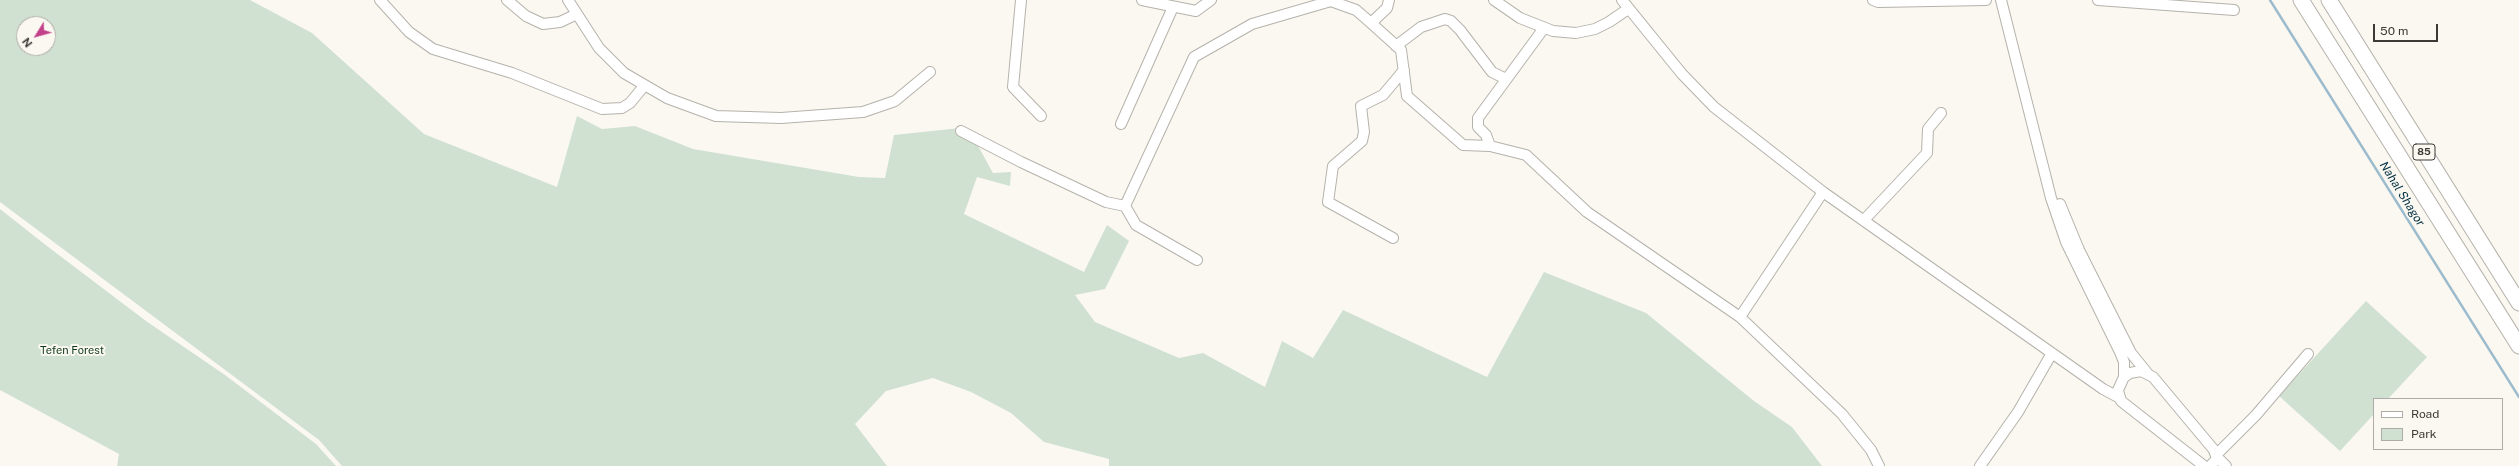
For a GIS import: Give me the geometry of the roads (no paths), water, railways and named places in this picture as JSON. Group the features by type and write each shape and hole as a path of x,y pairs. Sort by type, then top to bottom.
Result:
{"highway":[{"name":"85","path":"2301,0 2519,346"},
{"name":"85","path":"2329,0 2519,303"}],"street":[{"path":"380,0 409,32 433,49 507,71 602,109 622,108 630,103 644,86"},
{"path":"508,0 526,16 543,24 560,22 577,14"},
{"path":"568,0 607,58 624,73 644,86 688,107 716,116 781,118 863,112 895,101 930,72"},
{"path":"1021,0 1013,87 1041,116"},
{"path":"1142,0 1196,11 1211,0"},
{"path":"1371,23 1388,8 1389,0"},
{"path":"1494,0 1520,18 1544,28 1554,31 1576,33 1595,29 1609,22 1628,9"},
{"path":"1622,0 1682,74 1714,106 1823,192 2103,389 2118,397 2129,409 2198,464"},
{"path":"1873,0 1878,2 1986,0"},
{"path":"2001,0 2029,113 2048,179 2078,250 2131,353 2226,466"},
{"path":"2098,0 2234,10"},
{"path":"1124,206 1194,57 1252,24 1332,1 1356,10 1401,50 1407,96 1463,145 1490,146 1526,155 1587,212 1740,317 1842,414 1871,450 1879,466"},
{"path":"1121,124 1173,7"},
{"path":"1396,46 1421,27 1445,19 1451,21 1460,30 1492,72 1506,79"},
{"path":"1490,146 1486,135 1478,127 1478,118 1544,28"},
{"path":"1393,238 1328,202 1333,166 1362,141 1364,132 1361,106 1383,95 1404,70"},
{"path":"1864,220 1927,153 1928,129 1941,114"},
{"path":"961,131 1042,172 1106,202 1124,206 1136,225 1197,260"},
{"path":"2048,179 2051,198 2066,242 2120,352 2124,362 2124,377"},
{"path":"1740,317 1823,192"},
{"path":"1980,466 2018,412 2052,353"},
{"path":"2210,466 2217,459 2217,455 2256,415 2308,354"},
{"path":"2118,397 2119,383 2124,377 2136,371 2148,374"}],"waterway":[{"name":"Nahal Shagor","path":"2270,0 2519,397"}],"park label":[{"name":"Tefen Forest","path":"72,351"}]}
